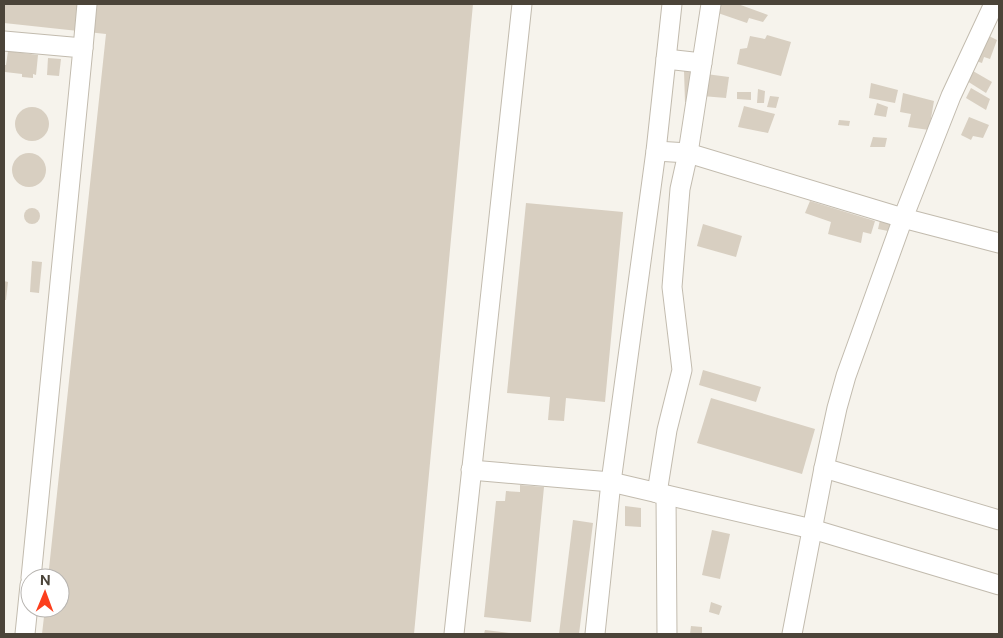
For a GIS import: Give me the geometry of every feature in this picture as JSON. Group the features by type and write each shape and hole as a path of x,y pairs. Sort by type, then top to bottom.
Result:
{"street":[{"path":"32,568 87,4"},
{"path":"454,634 522,4"},
{"path":"595,634 611,482 652,184 672,4"},
{"path":"667,634 662,494 667,430 682,370 672,287 680,189 688,153 711,4"},
{"path":"792,634 824,468 846,376 903,218 950,96 992,29 994,4"},
{"path":"4,41 83,48"},
{"path":"666,59 702,63"},
{"path":"656,151 688,153 903,218 999,243"},
{"path":"652,184 680,189"},
{"path":"824,468 999,520"},
{"path":"472,470 611,482 812,529 999,585"},
{"path":"25,634 27,618"}],"building":[{"path":"4,4 473,4 414,634 42,634 44,618 70,618 70,568 49,568 106,34 4,23"},
{"path":"717,4 738,4 768,15 763,22 749,18 747,23 715,12"},
{"path":"985,34 997,40 990,59 984,57 982,63 973,60"},
{"path":"767,35 791,42 781,76 737,64 740,49 747,48 750,36 765,39"},
{"path":"8,51 38,55 36,75 33,74 33,78 22,77 22,74 5,72 4,76 4,65 6,65"},
{"path":"48,58 61,59 59,76 47,75"},
{"path":"684,71 690,71 689,102 685,102"},
{"path":"973,71 992,82 986,93 967,81"},
{"path":"706,74 729,77 726,98 702,96"},
{"path":"871,83 898,90 895,103 869,98"},
{"path":"971,88 990,99 986,110 966,98"},
{"path":"758,89 765,91 764,103 757,103"},
{"path":"737,92 751,92 751,100 737,99"},
{"path":"903,93 934,101 929,130 908,127 911,114 900,112"},
{"path":"770,96 779,97 776,108 767,107"},
{"path":"877,103 888,107 886,117 874,115"},
{"path":"744,106 775,114 768,133 738,127"},
{"path":"32,107 44,112 49,124 44,136 32,141 20,136 15,124 20,112"},
{"path":"969,117 989,125 983,138 973,136 971,140 961,135"},
{"path":"839,120 850,121 849,126 838,125"},
{"path":"873,137 887,138 885,147 870,147"},
{"path":"29,153 36,154 41,158 45,163 45,177 41,182 36,186 29,187 22,186 17,182 13,177 12,170 13,163 17,158 22,154"},
{"path":"810,201 875,221 871,234 863,232 861,243 828,234 831,222 805,213"},
{"path":"526,203 623,212 605,402 566,398 564,421 548,420 550,397 507,393"},
{"path":"29,208 35,208 40,213 38,222 29,224 24,219 24,213"},
{"path":"880,220 891,223 888,231 878,229"},
{"path":"703,224 742,236 736,257 697,246"},
{"path":"32,261 42,262 39,293 30,292"},
{"path":"4,281 8,282 6,300 4,300"},
{"path":"703,370 761,387 756,402 699,385"},
{"path":"711,398 815,429 802,474 697,443"},
{"path":"520,485 544,487 531,622 484,617 496,501 505,501 506,491 520,492"},
{"path":"625,506 641,508 641,527 625,526"},
{"path":"573,520 593,523 579,634 559,634"},
{"path":"712,530 730,534 720,579 702,575"},
{"path":"711,602 722,606 719,615 709,612"},
{"path":"691,626 702,627 702,634 690,634"},
{"path":"485,630 511,633 511,634 484,634"}]}
